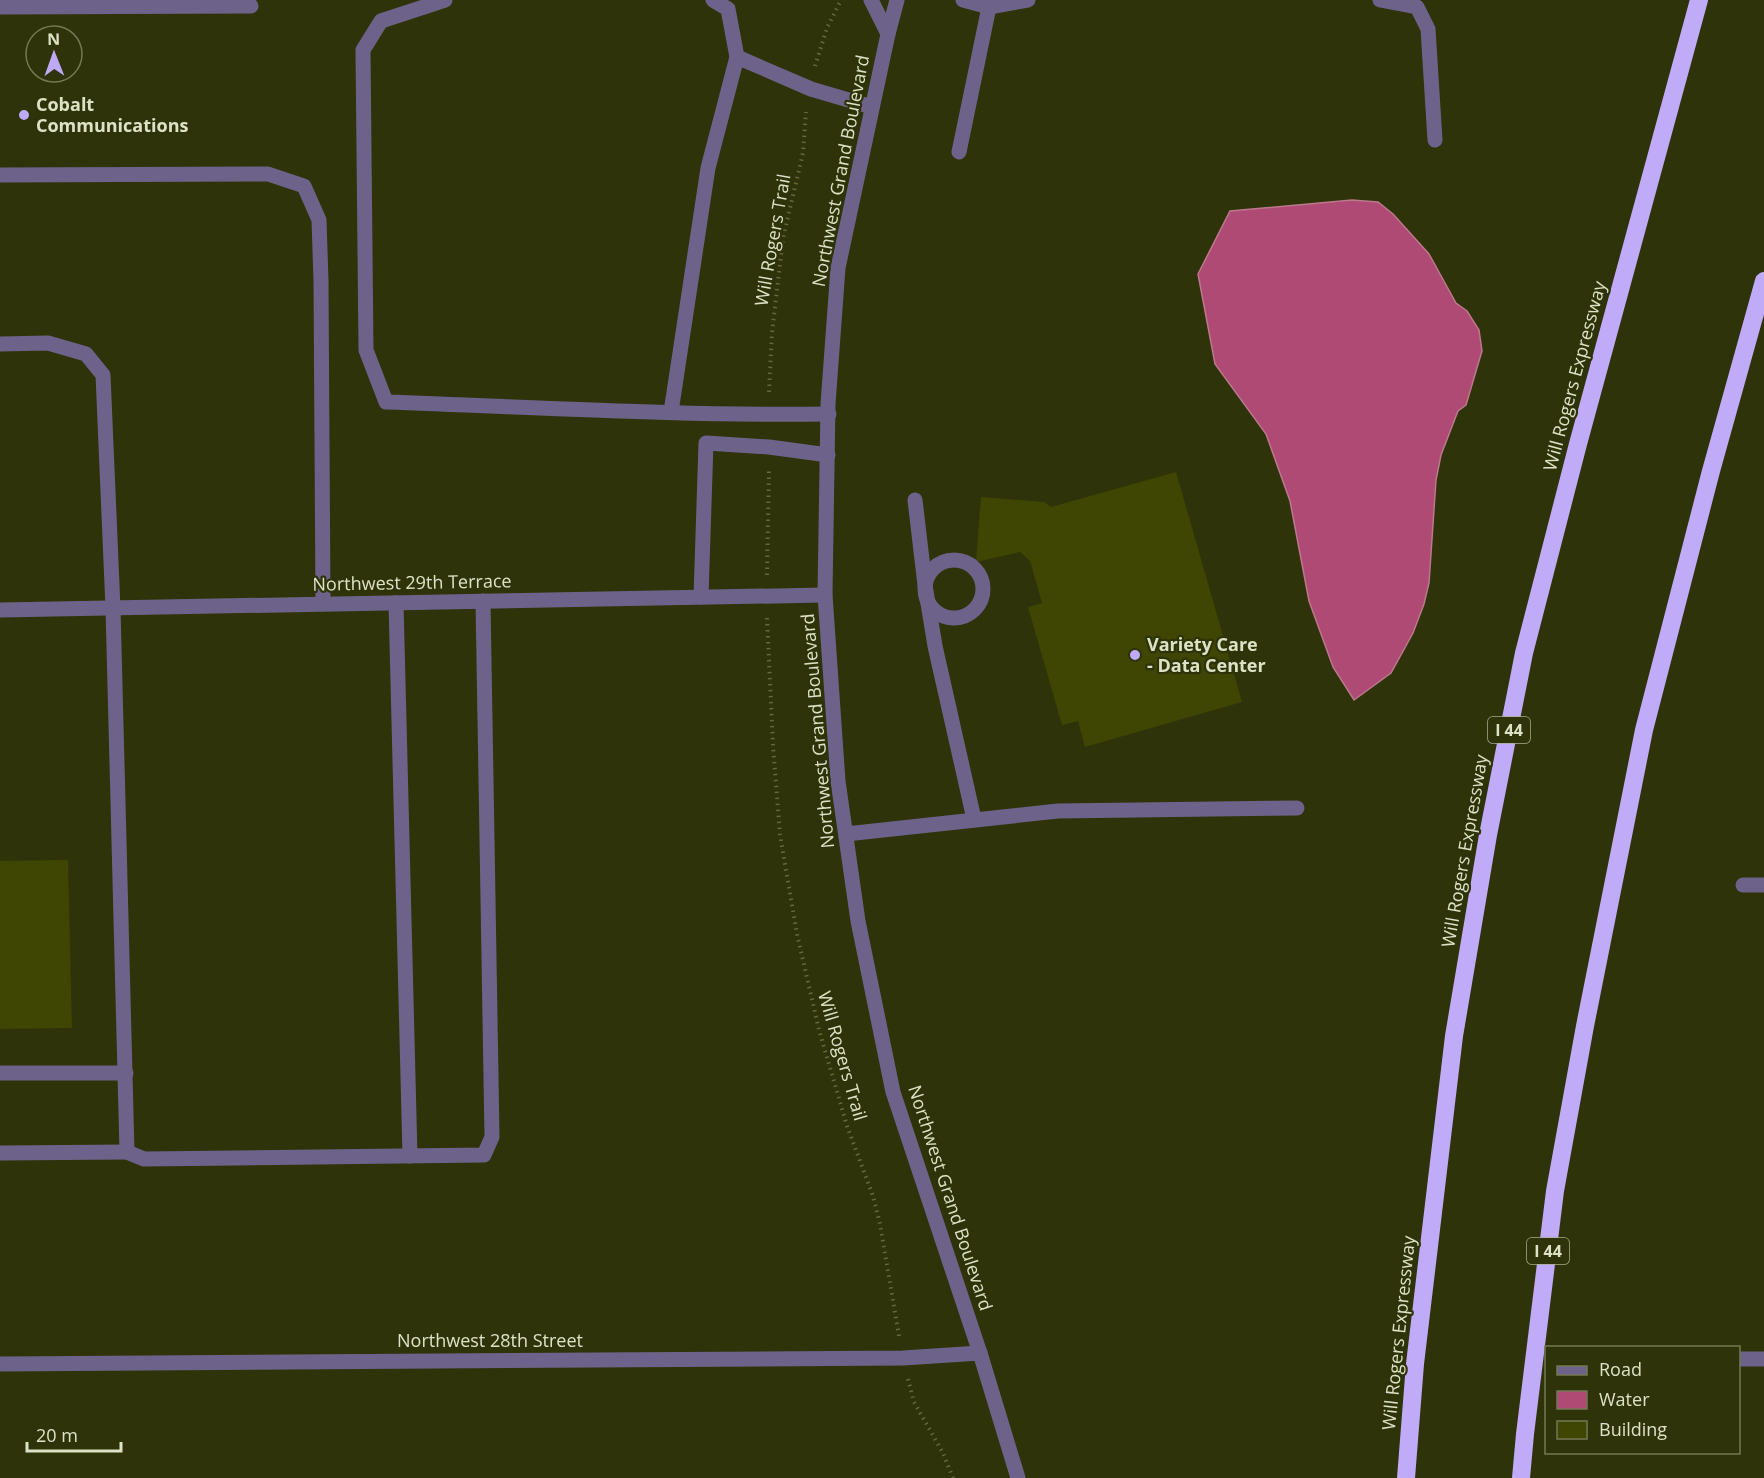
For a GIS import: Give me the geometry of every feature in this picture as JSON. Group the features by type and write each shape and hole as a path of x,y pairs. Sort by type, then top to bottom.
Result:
{"highway":[{"name":"Will Rogers Expressway","path":"1406,1478 1415,1364 1454,1036 1497,789 1524,653 1699,0"},
{"name":"I 44","path":"1521,1478 1555,1191 1585,1026 1642,741 1708,482 1764,281"}],"street":[{"path":"445,0 381,21 363,50 366,350 386,402 769,415 829,414"},
{"path":"671,412 708,168 737,57 728,9 713,0"},
{"path":"871,0 888,34"},
{"name":"Northwest Grand Boulevard","path":"897,0 838,267 829,414 825,595 838,781 858,921 893,1092 980,1353 1018,1478"},
{"path":"963,0 989,7 1028,0"},
{"path":"1380,0 1417,7 1428,29 1436,140"},
{"path":"0,8 251,6"},
{"path":"959,152 989,7"},
{"path":"737,57 811,89 872,107"},
{"path":"0,175 268,174 304,186 318,220 319,230 323,604"},
{"path":"0,344 48,343 86,354 103,375 113,608 127,1152"},
{"path":"701,597 706,443 769,447 828,455"},
{"path":"915,500 935,646 974,819"},
{"name":"Northwest 29th Terrace","path":"0,610 825,595"},
{"path":"0,1153 127,1152 144,1159 484,1155 492,1137 483,601"},
{"path":"396,603 410,1156"},
{"path":"846,834 1058,811 1297,808"},
{"path":"1743,885 1764,885"},
{"path":"0,1073 126,1073"},
{"name":"Northwest 28th Street","path":"0,1364 903,1358 980,1353"},
{"path":"1740,1359 1764,1359"}],"path":[{"path":"815,63 827,28 841,0"},
{"name":"Will Rogers Trail","path":"769,373 783,238 803,153 806,112"},
{"path":"768,560 769,477"},
{"name":"Will Rogers Trail","path":"767,626 780,834 797,934 819,1030 848,1126 873,1196 903,1358 914,1402 943,1453 953,1478"}],"water":[{"path":"1352,200 1378,202 1393,214 1429,254 1456,303 1467,311 1479,330 1482,351 1466,405 1458,411 1441,455 1436,480 1429,583 1424,604 1413,633 1391,673 1354,700 1333,667 1309,601 1290,501 1266,434 1215,364 1198,274 1230,211"}],"building":[{"name":"Variety Care - Data Center","path":"1176,472 1242,702 1085,747 1078,721 1062,725 1028,607 1042,603 1030,561 1020,552 976,562 981,497 1044,502 1051,507"},
{"path":"68,860 72,1028 0,1029 0,861"}],"place":[{"name":"Cobalt Communications","path":"24,115"},
{"name":"Variety Care - Data Center","path":"1135,655"}]}
